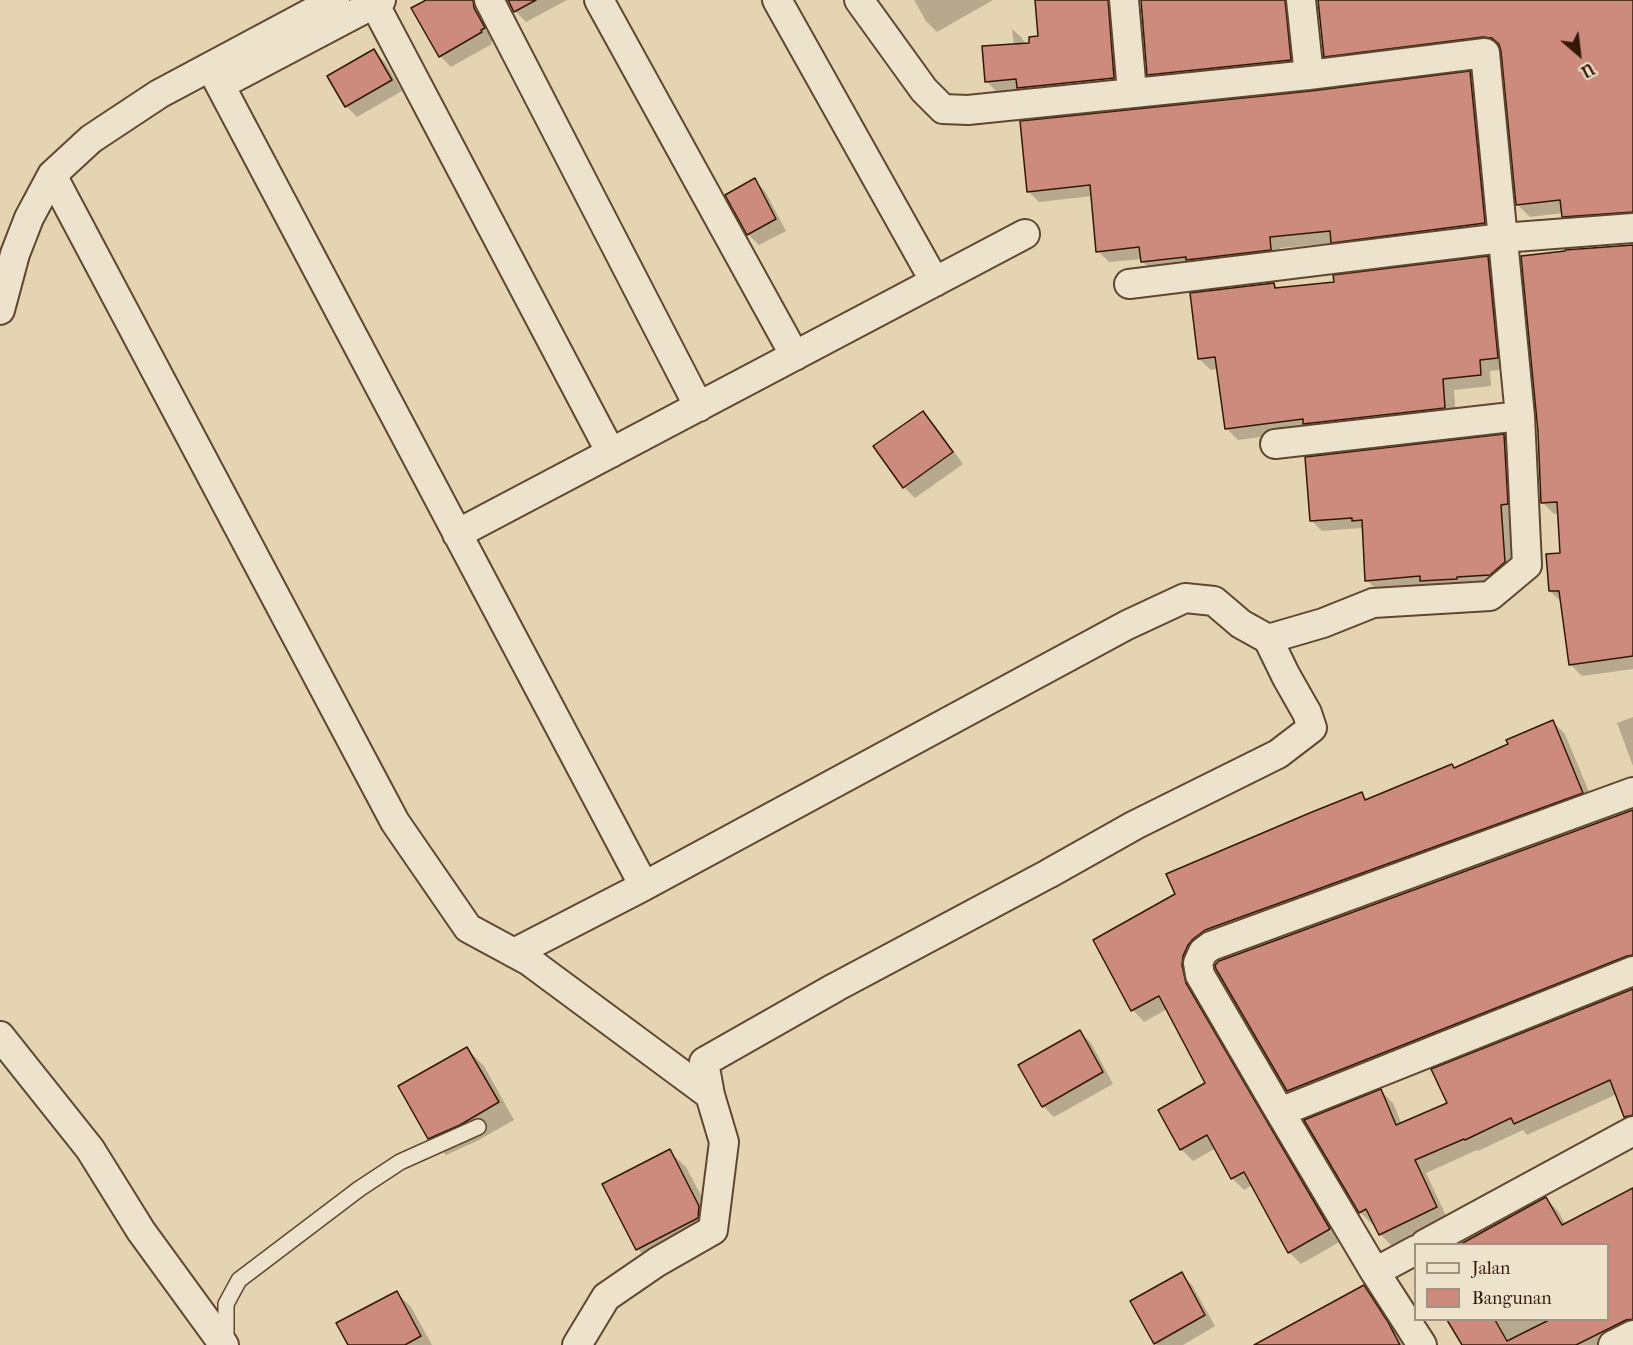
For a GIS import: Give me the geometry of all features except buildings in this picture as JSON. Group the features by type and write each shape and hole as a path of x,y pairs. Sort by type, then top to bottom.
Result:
{"street":[{"path":"215,76 335,0"},
{"path":"489,0 699,406"},
{"path":"599,0 795,356"},
{"path":"777,0 935,282"},
{"path":"859,0 924,90 943,109 968,110 1309,75 1485,53 1520,416 1527,565 1490,596 1373,603 1323,623 1268,639"},
{"path":"1124,0 1132,92"},
{"path":"1301,0 1309,75"},
{"path":"0,310 15,254 52,175 91,139 159,94 215,76 378,2 611,453"},
{"path":"215,76 644,886"},
{"path":"52,175 395,822 468,928 529,961 710,1095"},
{"path":"1129,284 1502,238 1633,228"},
{"path":"458,534 1025,234"},
{"path":"1275,444 1520,416"},
{"path":"514,953 644,886 1117,631 1185,598 1214,601 1241,624 1268,639 1307,713 1312,728 1278,754 1135,825 836,987 704,1062 710,1095 724,1142 713,1230 657,1262 606,1297 577,1345"},
{"path":"1422,1345 1375,1272 1280,1112 1200,975 1198,963 1203,952 1211,946 1633,792"},
{"path":"1280,1112 1633,971"},
{"path":"0,1036 90,1149 141,1231 225,1345"},
{"path":"1429,1243 1633,1131"},
{"path":"1375,1272 1414,1251"},
{"path":"1613,1345 1633,1335"}],"lane":[{"path":"225,1345 226,1304 239,1280 367,1183 400,1162 478,1127"}]}
